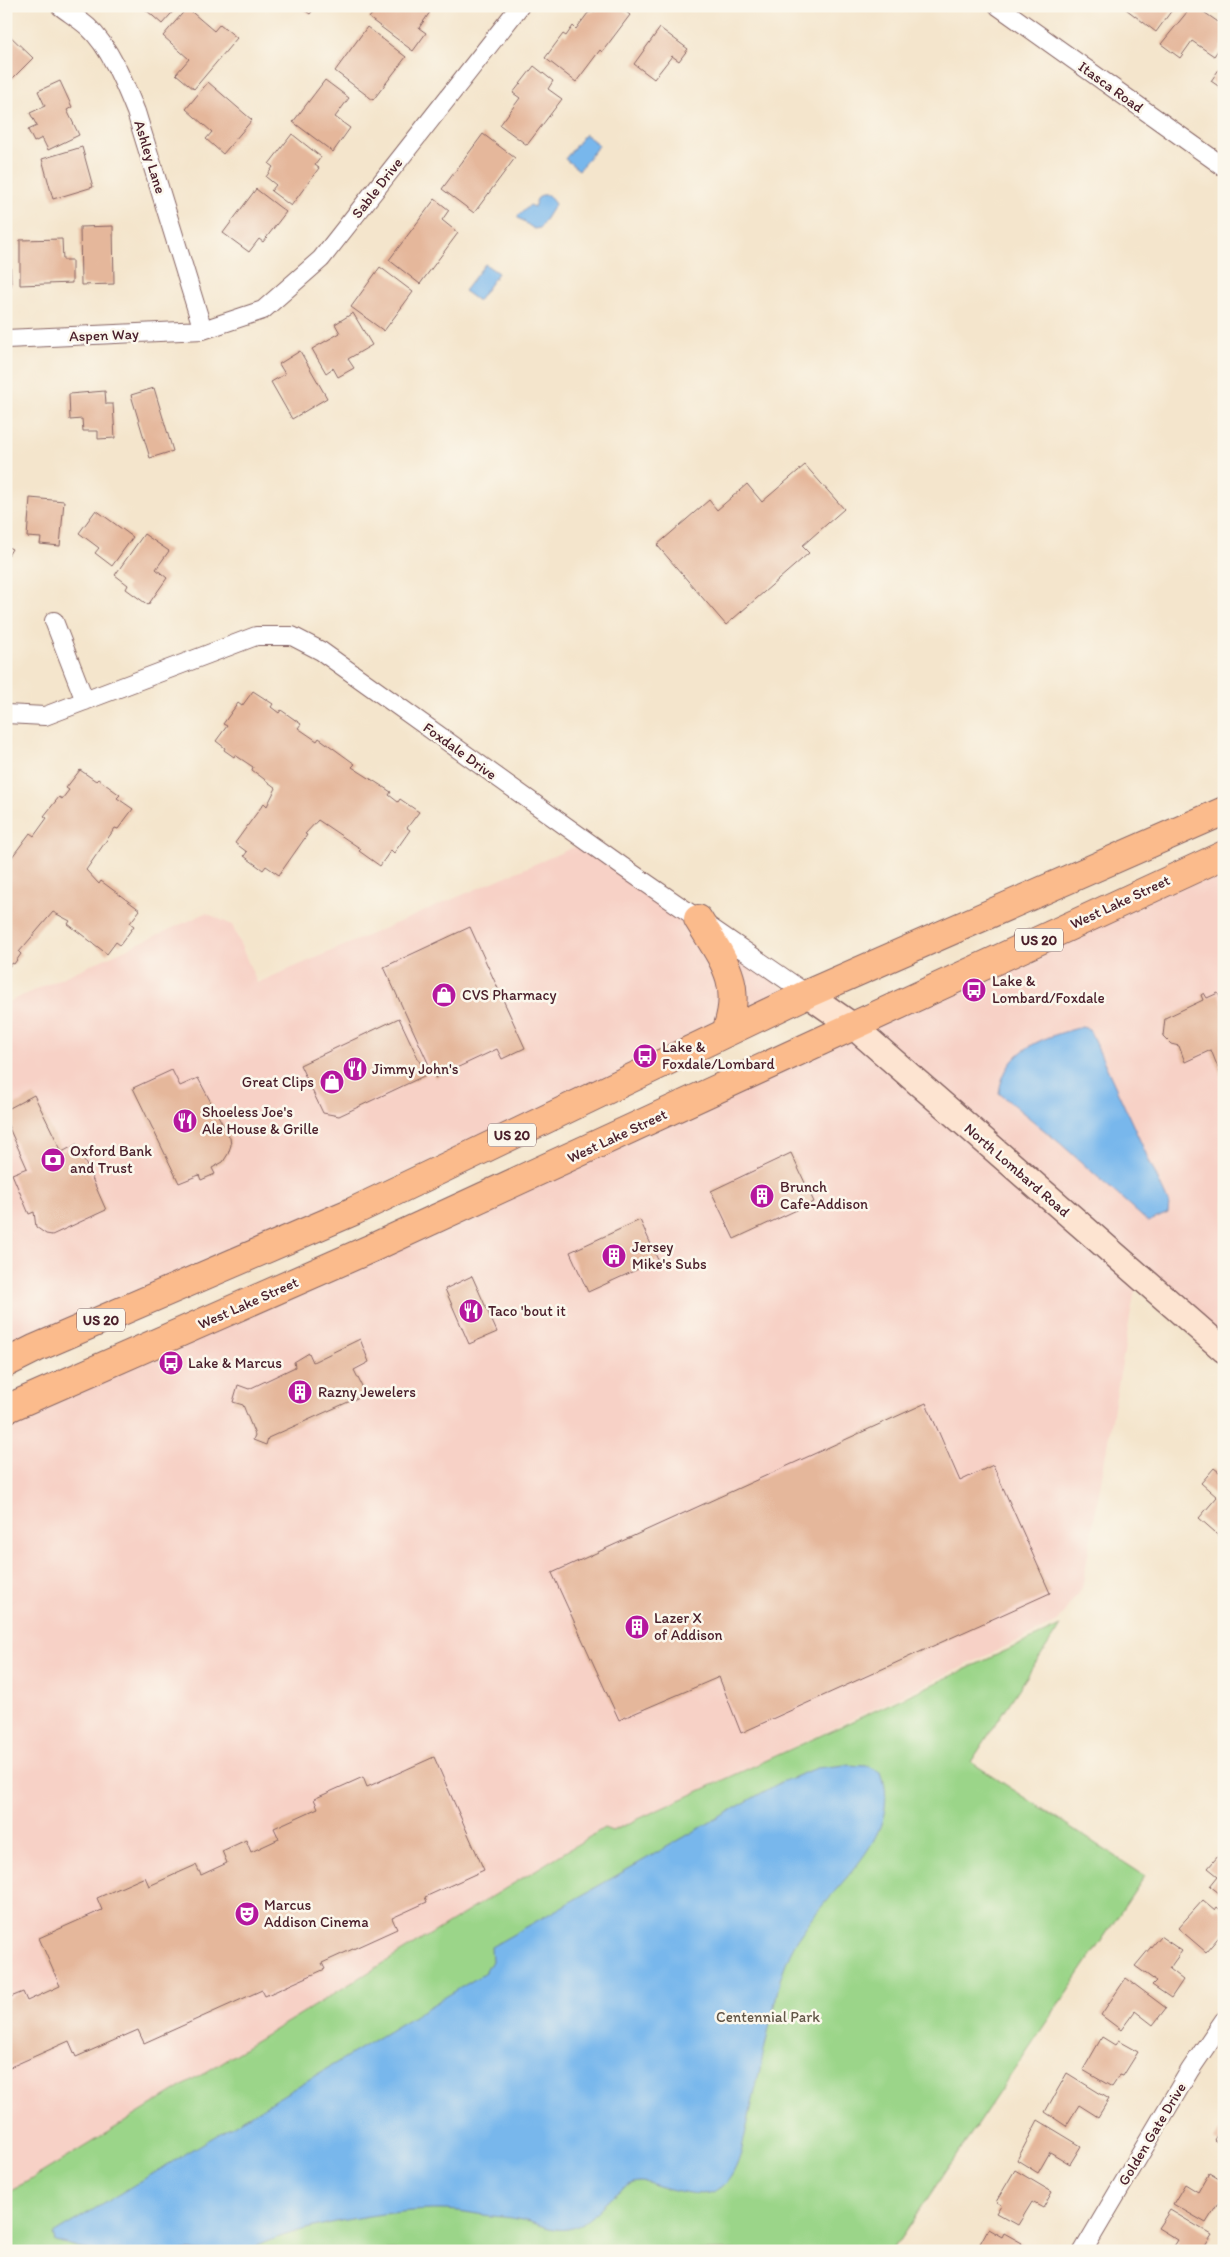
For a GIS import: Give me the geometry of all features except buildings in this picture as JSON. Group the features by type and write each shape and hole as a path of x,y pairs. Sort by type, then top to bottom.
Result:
{"main road":[{"name":"US 20","path":"6,1363 36,1348 354,1211 807,994 1224,811"},
{"name":"West Lake Street","path":"6,1409 372,1248 1224,854"},
{"path":"698,919 721,957 732,982 733,1008 726,1032"}],"street":[{"name":"Ashley Lane","path":"60,6 88,27 98,38 122,78 136,112 202,330"},
{"name":"Itasca Road","path":"998,6 1224,167"},
{"name":"Sable Drive","path":"202,330 264,310 321,259 519,7"},
{"name":"Aspen Way","path":"6,339 202,330"},
{"path":"54,621 85,701"},
{"name":"Foxdale Drive","path":"6,714 45,716 256,636 292,636 321,651 698,919 807,994"},
{"name":"North Lombard Road","path":"807,994 854,1026 1224,1350"},
{"name":"Golden Gate Drive","path":"1083,2251 1190,2070 1224,2020"}],"shaded area":[{"path":"579,845 794,996 6,1355 6,1003 206,913 232,925 257,983"},
{"path":"1224,863 1224,1339 1139,1267 1082,1588 1056,1623 612,1832 604,1828 6,2193 6,1422"}],"green space":[{"name":"Centennial Park","path":"1060,1626 971,1762 1145,1876 892,2251 6,2251 6,2193 604,1828 612,1831"}],"water":[{"path":"585,134 599,145 579,170 565,159"},
{"path":"542,195 548,195 555,204 540,228 534,229 517,217 530,205 534,207 537,199"},
{"path":"485,264 498,273 478,301 464,291"},
{"path":"1082,1027 1089,1029 1169,1204 1168,1213 1148,1222 1061,1144 999,1093 1009,1065 1018,1055 1041,1040"},
{"path":"845,1765 867,1766 881,1772 886,1795 883,1816 875,1837 864,1856 818,1910 797,1940 787,1959 780,1980 741,2153 735,2169 721,2188 702,2194 677,2191 646,2182 631,2184 613,2196 588,2220 578,2226 562,2230 514,2218 460,2211 421,2210 369,2216 315,2227 266,2242 247,2251 92,2251 55,2241 53,2234 485,1973 492,1961 491,1947 781,1782 817,1768"}],"place":[{"name":"Lake & Lombard/Foxdale","path":"974,990"},
{"name":"CVS Pharmacy","path":"444,995"},
{"name":"Lake & Foxdale/Lombard","path":"645,1056"},
{"name":"Jimmy John's","path":"355,1069"},
{"name":"Great Clips","path":"332,1082"},
{"name":"Shoeless Joe's Ale House & Grille","path":"185,1121"},
{"name":"Oxford Bank and Trust","path":"53,1160"},
{"name":"Brunch Cafe-Addison","path":"762,1196"},
{"name":"Jersey Mike's Subs","path":"614,1256"},
{"name":"Taco 'bout it","path":"471,1311"},
{"name":"Lake & Marcus","path":"171,1363"},
{"name":"Razny Jewelers","path":"300,1392"},
{"name":"Lazer X of Addison","path":"637,1627"},
{"name":"Marcus Addison Cinema","path":"247,1914"}]}
